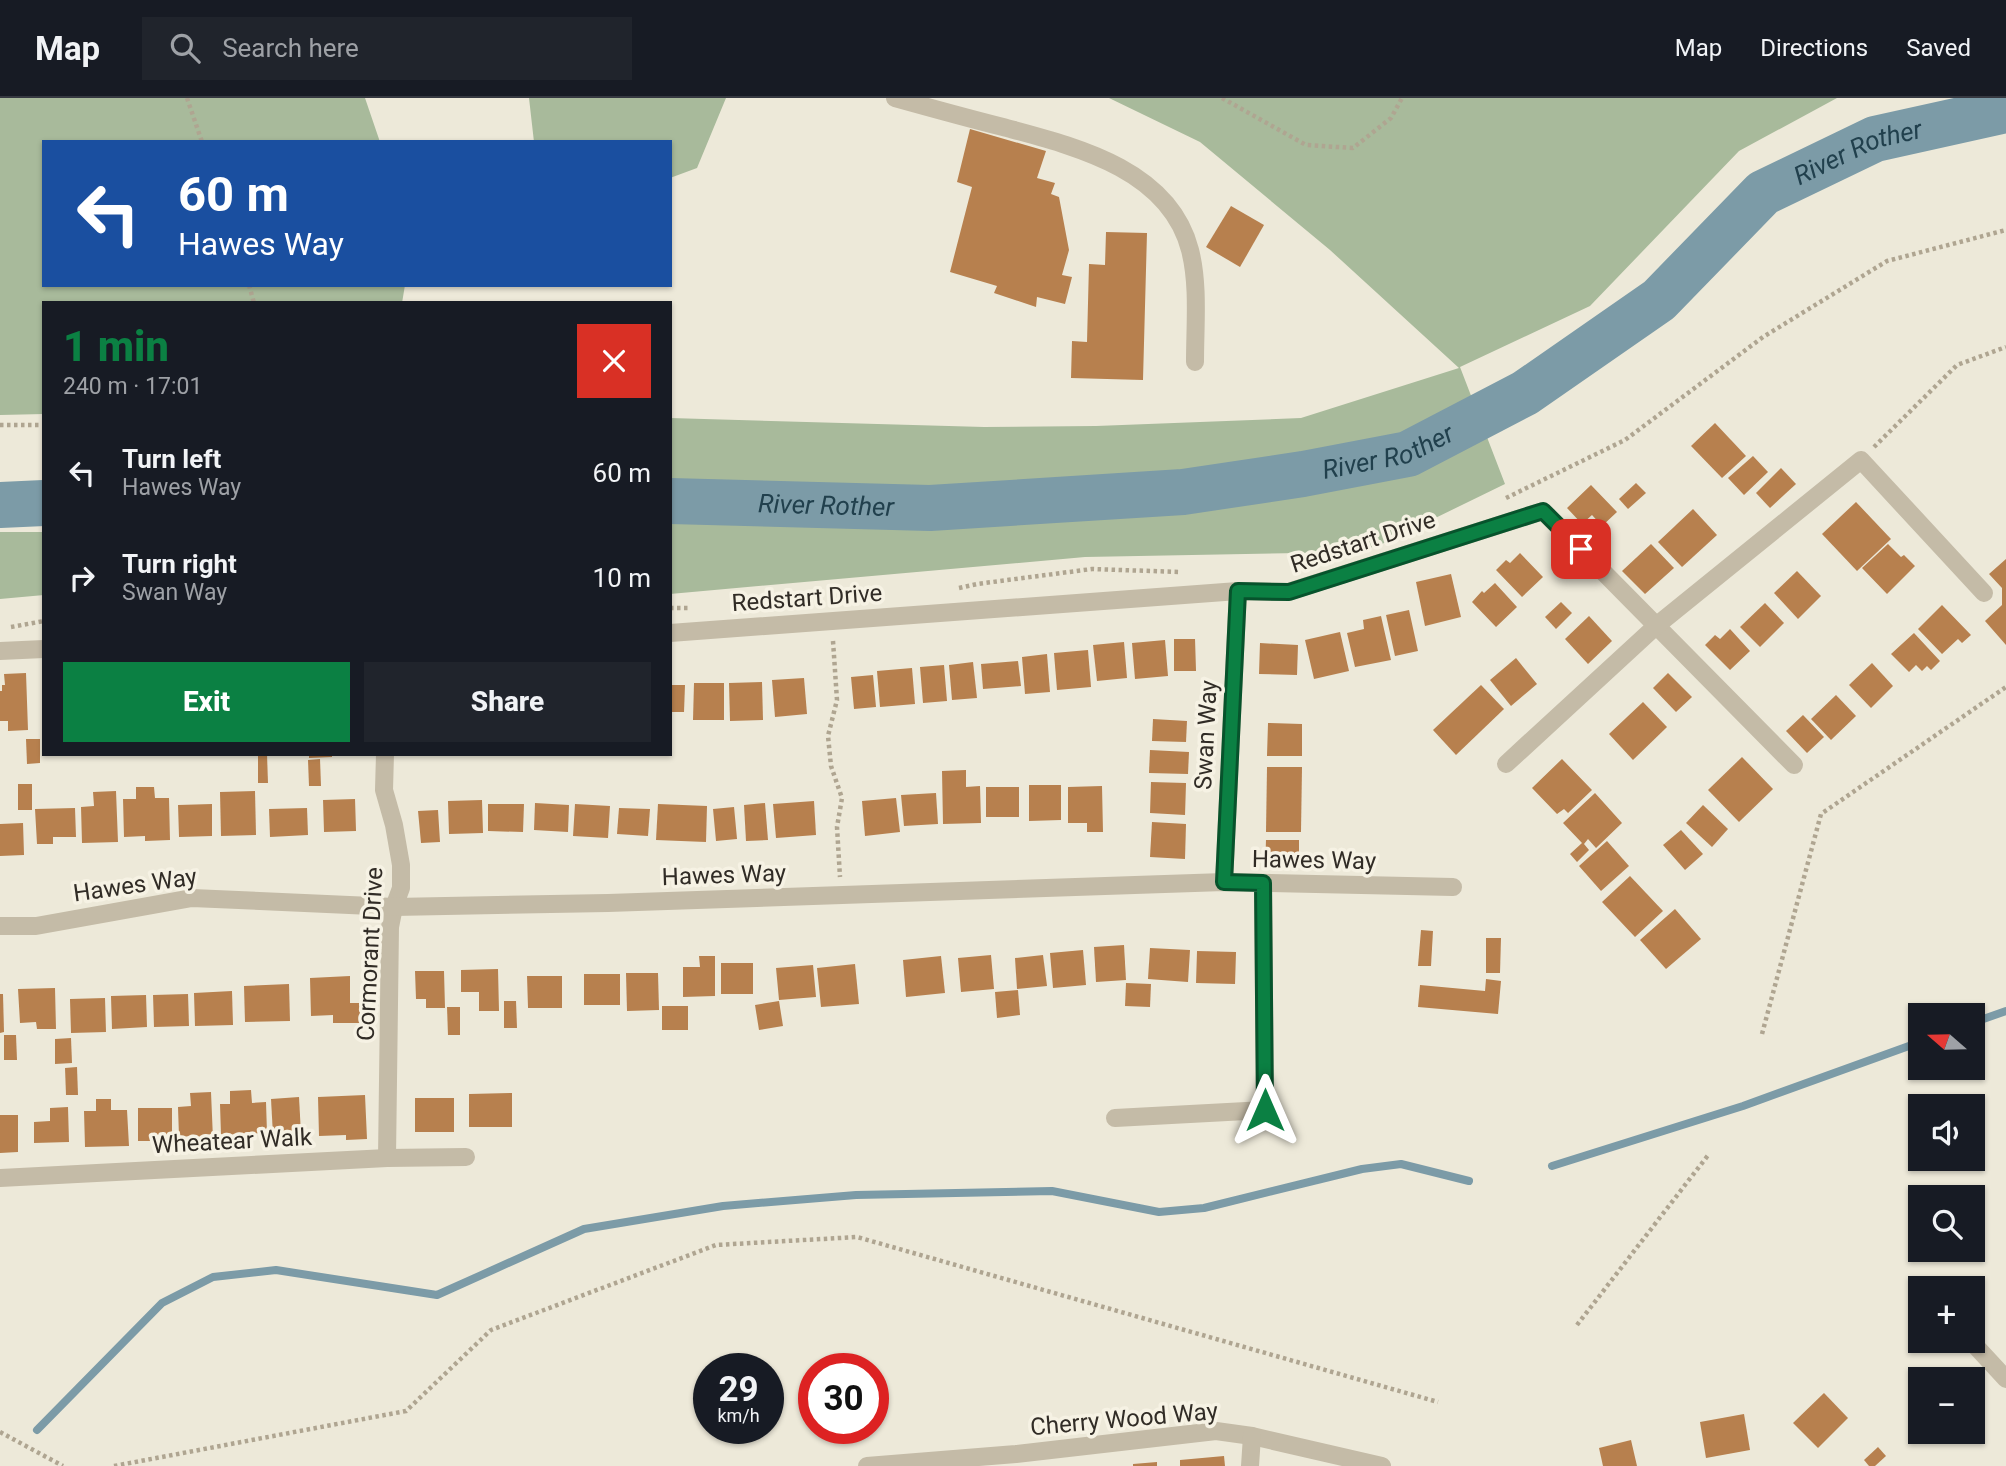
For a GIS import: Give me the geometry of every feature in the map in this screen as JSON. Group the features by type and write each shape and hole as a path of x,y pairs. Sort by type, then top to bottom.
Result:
{"street":[{"path":"895,98 1062,143 1104,158 1140,180 1161,198 1179,222 1189,247 1194,271 1195,362"},
{"path":"1506,764 1656,626 1861,460 1984,593"},
{"name":"Redstart Drive","path":"672,633 1238,591 1289,592 1543,511 1794,765"},
{"name":"Swan Way","path":"1224,882 1238,591"},
{"path":"0,652 42,649"},
{"name":"Cormorant Drive","path":"385,756 384,790 401,865 401,888 390,927 387,1158"},
{"name":"Hawes Way","path":"0,926 36,926 192,898 394,907 608,903 1224,882 1453,887"},
{"path":"1115,1118 1265,1110 1263,883"},
{"name":"Wheatear Walk","path":"0,1178 387,1158 466,1157"},
{"path":"1982,1353 2005,1377"},
{"name":"Cherry Wood Way","path":"867,1466 1016,1460 1216,1432 1252,1436 1382,1466"},
{"path":"1250,1466 1252,1436"}],"path":[{"path":"187,98 201,140"},
{"path":"1222,98 1306,145 1353,148 1391,118 1402,98"},
{"path":"1503,500 1625,440 1763,337 1887,261 2006,230"},
{"path":"1861,460 1956,365 2006,347"},
{"path":"0,425 42,425"},
{"path":"0,627 42,621"},
{"path":"832,621 838,700 828,736 831,766 842,798 837,828 841,895"},
{"path":"1762,1034 1821,814 2006,687"},
{"path":"1577,1325 1709,1154"},
{"path":"114,1466 406,1411 491,1330 716,1245 857,1237 1438,1402"},
{"path":"0,1432 63,1466"}],"green space":[{"path":"0,98 365,98 379,140 42,140 42,287 405,287 402,301 42,301 42,414 0,415"},
{"path":"529,98 726,98 697,168 672,177 672,140 534,140"},
{"path":"1109,98 1837,98 1739,151 1590,306 1460,367 1505,484 1382,544 1357,552 1085,557 672,594 672,418 984,427 1096,426 1301,418 1459,368 1330,250 1200,142"},
{"path":"0,532 42,532 42,595 0,599"}],"building":[{"path":"970,129 1046,151 1037,178 1055,183 1051,194 1059,197 1069,250 1062,275 1072,277 1065,304 1037,297 1036,307 994,293 997,286 950,272 972,187 957,182"},
{"path":"1231,206 1264,225 1240,267 1206,247"},
{"path":"1106,232 1147,233 1143,380 1071,378 1072,341 1087,342 1089,264 1105,265"},
{"path":"1715,423 1746,456 1722,478 1691,446"},
{"path":"1753,456 1768,472 1744,495 1728,478"},
{"path":"1781,468 1796,484 1770,508 1756,493"},
{"path":"1636,483 1646,493 1628,509 1619,499"},
{"path":"1591,485 1617,512 1602,526 1592,515 1582,524 1567,508"},
{"path":"1856,502 1891,539 1857,571 1822,534"},
{"path":"1693,509 1717,535 1682,567 1658,542"},
{"path":"1651,544 1674,568 1645,594 1622,571"},
{"path":"1888,544 1915,566 1887,594 1862,568"},
{"path":"1520,553 1543,577 1522,597 1496,570 1506,560 1510,563"},
{"path":"2006,559 2006,645 1985,621 2002,605 2002,588 1989,574"},
{"path":"1797,571 1821,596 1798,619 1774,593"},
{"path":"1451,574 1461,617 1425,626 1416,582"},
{"path":"1495,583 1517,607 1496,627 1472,602 1482,591 1484,593"},
{"path":"1561,602 1572,613 1556,629 1545,617"},
{"path":"1765,603 1784,623 1760,647 1740,627"},
{"path":"1942,605 1971,635 1962,643 1958,639 1942,654 1918,629"},
{"path":"1409,610 1418,651 1395,656 1386,615"},
{"path":"1381,616 1391,660 1355,667 1347,633 1364,629 1363,620"},
{"path":"1589,616 1612,641 1588,664 1565,639"},
{"path":"1730,629 1750,651 1730,670 1705,645 1715,635 1720,639"},
{"path":"1340,632 1349,671 1314,679 1305,640"},
{"path":"1914,633 1940,661 1931,670 1927,666 1922,671 1916,665 1909,672 1891,654"},
{"path":"1174,639 1195,639 1196,671 1174,671"},
{"path":"1165,640 1168,676 1135,679 1132,643"},
{"path":"1124,642 1127,678 1097,681 1093,645"},
{"path":"1260,643 1298,645 1297,675 1259,674"},
{"path":"1088,650 1091,687 1057,690 1054,653"},
{"path":"1047,654 1050,692 1025,694 1022,657"},
{"path":"1516,658 1537,684 1511,706 1490,680"},
{"path":"1018,661 1021,686 983,689 981,664"},
{"path":"973,662 977,698 952,700 949,665"},
{"path":"1872,663 1893,686 1871,708 1849,685"},
{"path":"944,665 947,701 923,703 920,667"},
{"path":"912,668 915,704 880,707 877,671"},
{"path":"26,673 28,730 8,731 8,721 0,721 0,691 2,685 5,685 4,674"},
{"path":"1668,673 1692,697 1676,712 1653,688"},
{"path":"873,675 876,707 854,709 851,677"},
{"path":"804,678 807,714 775,717 772,680"},
{"path":"762,682 763,720 730,721 729,683"},
{"path":"694,683 724,683 724,720 693,720"},
{"path":"672,685 685,685 684,712 672,712"},
{"path":"1481,685 1504,709 1456,755 1433,730"},
{"path":"1836,695 1856,716 1831,740 1811,719"},
{"path":"1643,702 1667,727 1633,760 1609,734"},
{"path":"1803,715 1824,737 1807,753 1786,731"},
{"path":"1153,719 1187,721 1186,742 1152,741"},
{"path":"1268,723 1302,724 1302,756 1267,756"},
{"path":"26,739 40,739 40,763 27,764"},
{"path":"1150,750 1189,752 1188,774 1149,773"},
{"path":"258,756 267,756 268,783 258,783"},
{"path":"309,756 332,756 332,757"},
{"path":"1742,757 1773,789 1739,822 1708,790"},
{"path":"320,759 321,786 309,786 308,760"},
{"path":"1562,759 1592,790 1568,813 1564,809 1557,814 1532,788"},
{"path":"1267,767 1302,767 1301,832 1266,832"},
{"path":"966,770 966,787 980,786 981,823 943,824 942,771"},
{"path":"1151,782 1186,783 1185,815 1150,813"},
{"path":"18,784 32,784 32,810 18,810"},
{"path":"1029,785 1061,785 1061,820 1029,821"},
{"path":"1102,786 1103,832 1087,832 1087,823 1068,823 1068,787"},
{"path":"136,787 154,787 155,798 169,798 170,840 145,841 145,836 124,837 123,799 136,799"},
{"path":"986,787 1019,787 1019,817 986,817"},
{"path":"116,791 118,842 82,843 81,807 94,806 93,792"},
{"path":"255,791 256,835 221,836 220,792"},
{"path":"936,793 938,824 904,826 901,795"},
{"path":"1595,793 1622,823 1596,848 1588,839 1584,844 1589,850 1577,862 1570,854 1582,843 1563,823"},
{"path":"896,798 900,832 865,836 862,801"},
{"path":"355,799 356,831 324,832 323,800"},
{"path":"482,800 483,833 449,834 448,801"},
{"path":"814,801 816,835 776,838 773,804"},
{"path":"535,803 569,805 568,832 534,830"},
{"path":"765,803 768,840 746,841 744,805"},
{"path":"212,804 212,836 179,837 178,805"},
{"path":"488,804 524,804 523,832 488,831"},
{"path":"575,804 610,806 608,838 573,836"},
{"path":"658,804 707,806 706,842 656,840"},
{"path":"1703,805 1728,829 1712,847 1686,823"},
{"path":"734,807 737,839 716,841 713,809"},
{"path":"75,808 76,837 53,837 53,844 37,844 35,809"},
{"path":"307,808 308,835 270,837 269,809"},
{"path":"619,808 650,809 648,836 617,834"},
{"path":"438,810 440,842 421,843 418,811"},
{"path":"1152,822 1186,824 1185,859 1150,857"},
{"path":"23,823 24,855 0,856 0,824"},
{"path":"1681,830 1703,854 1685,870 1663,845"},
{"path":"1266,840 1299,840 1299,869 1265,869"},
{"path":"1607,841 1629,866 1601,891 1579,866"},
{"path":"1630,876 1663,911 1635,937 1602,902"},
{"path":"1675,909 1701,939 1666,969 1640,940"},
{"path":"1421,930 1433,931 1431,966 1418,966"},
{"path":"1486,938 1501,938 1500,973 1486,973"},
{"path":"1124,945 1126,980 1096,982 1094,947"},
{"path":"1150,948 1190,950 1188,982 1148,979"},
{"path":"1083,950 1086,985 1053,988 1050,953"},
{"path":"1197,951 1236,952 1235,984 1196,983"},
{"path":"991,955 994,989 961,992 958,958"},
{"path":"1043,955 1047,986 1017,989 1015,958"},
{"path":"699,956 715,956 715,996 683,997 683,967 700,967"},
{"path":"941,956 945,993 906,997 903,960"},
{"path":"721,963 753,963 753,994 721,994"},
{"path":"855,964 859,1004 821,1007 817,968"},
{"path":"813,965 816,997 779,1000 776,968"},
{"path":"498,969 499,1011 479,1011 479,992 461,992 461,970"},
{"path":"415,971 444,971 445,1008 426,1008 426,999 416,999"},
{"path":"626,973 658,973 659,1010 627,1011"},
{"path":"584,974 620,974 620,1005 584,1005"},
{"path":"350,976 350,1003 360,1003 361,1023 333,1023 333,1015 311,1016 310,978"},
{"path":"527,976 562,976 562,1008 528,1008"},
{"path":"1486,979 1501,981 1498,1014 1418,1007 1420,985 1485,991"},
{"path":"1126,983 1151,984 1150,1007 1125,1006"},
{"path":"289,984 290,1021 245,1022 244,986"},
{"path":"55,988 56,1029 37,1029 36,1022 20,1023 18,989"},
{"path":"1018,990 1020,1015 997,1018 995,992"},
{"path":"232,991 233,1025 195,1026 194,993"},
{"path":"0,994 3,994 4,1032 0,1033"},
{"path":"188,994 189,1026 154,1027 153,995"},
{"path":"146,995 147,1027 112,1029 111,996"},
{"path":"105,998 106,1032 71,1033 70,999"},
{"path":"504,1001 516,1001 517,1028 504,1028"},
{"path":"779,1001 783,1026 759,1030 755,1005"},
{"path":"662,1006 688,1006 688,1030 662,1030"},
{"path":"447,1007 460,1007 460,1035 448,1035"},
{"path":"4,1035 16,1035 17,1060 4,1060"},
{"path":"71,1038 72,1063 55,1064 55,1039"},
{"path":"77,1067 78,1095 66,1095 65,1068"},
{"path":"251,1090 252,1103 266,1102 267,1133 221,1135 220,1104 230,1104 230,1091"},
{"path":"211,1092 213,1139 192,1140 192,1136 179,1137 178,1107 191,1106 190,1093"},
{"path":"512,1093 512,1127 469,1127 469,1094"},
{"path":"365,1095 367,1139 346,1140 346,1135 319,1136 318,1097"},
{"path":"299,1097 301,1134 273,1135 271,1099"},
{"path":"415,1098 454,1098 454,1132 415,1132"},
{"path":"96,1099 111,1099 111,1110 127,1110 129,1146 85,1147 84,1111 96,1111"},
{"path":"68,1107 69,1142 34,1143 34,1122 50,1121 50,1108"},
{"path":"138,1108 172,1108 172,1141 138,1141"},
{"path":"0,1115 18,1115 18,1152 0,1153"},
{"path":"1824,1393 1848,1418 1818,1448 1793,1423"},
{"path":"1744,1414 1750,1450 1706,1458 1700,1422"},
{"path":"1631,1440 1637,1466 1603,1466 1599,1448"},
{"path":"1878,1447 1886,1456 1875,1466 1869,1466 1864,1460"},
{"path":"1224,1456 1225,1466 1180,1466 1180,1460"},
{"path":"1157,1462 1157,1466 1133,1466 1133,1464"}],"waterway":[{"name":"River Rother","path":"672,501 930,508 1183,492 1303,474 1408,454 1525,393 1659,300 1763,193 1875,139 2006,110"},
{"name":"River Rother","path":"0,505 42,503"},
{"path":"1985,1018 2006,1011"},
{"path":"1552,1166 1743,1106 1908,1046"},
{"path":"37,1430 162,1303 213,1277 276,1270 437,1295 584,1229 723,1206 856,1195 1052,1191 1159,1212 1204,1208 1362,1169 1401,1164 1469,1181"}],"route":[{"path":"1265,1110 1263,883 1224,882 1238,591 1289,592 1543,511 1581,549"}]}
